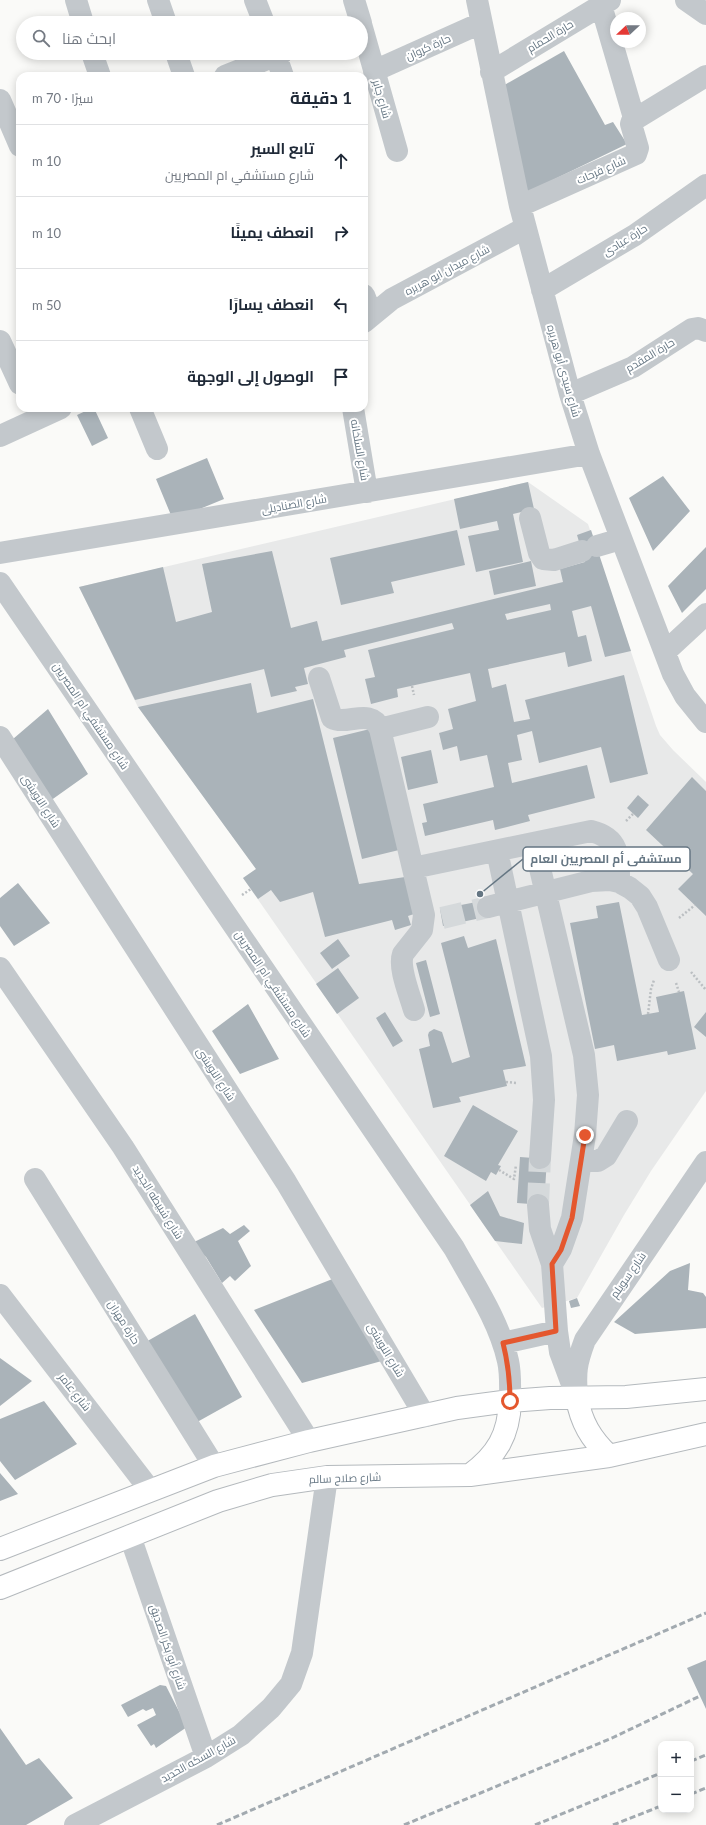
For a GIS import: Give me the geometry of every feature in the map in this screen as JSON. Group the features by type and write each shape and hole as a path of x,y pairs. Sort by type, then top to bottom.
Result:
{"highway":[{"path":"0,1549 214,1466 309,1441 457,1408 510,1401 550,1398 626,1397 706,1389"},
{"path":"577,1398 583,1424 590,1436 609,1456"},
{"path":"470,1475 493,1456 508,1423 510,1401"},
{"name":"شارع صلاح سالم","path":"0,1588 245,1492 299,1480 327,1477 470,1475 609,1456 706,1434"}],"street":[{"path":"76,0 81,16"},
{"path":"158,0 164,16"},
{"path":"255,0 261,16"},
{"name":"شارع جابر","path":"354,0 358,16"},
{"name":"شارع سيدى أبو هريره","path":"477,0 525,228 570,394 589,454 673,674 685,696 706,722"},
{"path":"686,0 706,14"},
{"path":"605,3 634,118 706,76"},
{"name":"حارة الحمام","path":"491,72 605,3"},
{"name":"حارة كروان","path":"374,71 481,23"},
{"name":"شارع جابر","path":"368,50 397,151"},
{"path":"94,60 99,72"},
{"path":"178,60 183,72"},
{"path":"234,72 263,60"},
{"path":"279,60 282,72"},
{"path":"0,100 16,137"},
{"name":"شارع فرحات","path":"520,206 636,154 638,148 631,124 634,118"},
{"name":"حارة عبادى","path":"542,290 635,235 706,185"},
{"name":"شارع ميدان ابو هريره","path":"368,319 392,299 525,228"},
{"name":"حارة المقدم","path":"570,394 633,367 692,329 698,328 706,331"},
{"path":"0,341 16,375"},
{"path":"142,412 156,449"},
{"name":"شارع السلخانه","path":"354,412 367,492"},
{"path":"0,436 34,413"},
{"name":"شارع الصناديلى","path":"0,553 589,454"},
{"path":"530,518 539,553 543,559 554,560 621,539"},
{"name":"شارع مستشفي ام المصريين","path":"0,583 454,1248 496,1326 503,1343 509,1368 510,1401"},
{"path":"664,652 706,614"},
{"path":"319,678 332,718 338,720 366,717 375,721 380,729 423,908 433,921 403,954 402,968 414,1010"},
{"path":"380,729 428,717"},
{"name":"شارع النويشى","path":"0,737 286,1182 425,1416"},
{"path":"413,868 591,831 610,839 616,847 619,857 619,882"},
{"path":"534,843 585,1062 588,1111 582,1161 572,1218 561,1250 552,1264"},
{"path":"497,851 498,904 543,1071 544,1100 540,1158"},
{"path":"498,904 600,879 619,882 640,896 647,907 669,960"},
{"name":"شارع شبيطه الجديد","path":"0,968 123,1147 309,1441"},
{"path":"582,1161 594,1162 602,1159 609,1152 627,1121"},
{"name":"شارع سويلم","path":"577,1398 575,1375 579,1356 585,1340 706,1162"},
{"name":"حارة مهران","path":"35,1179 214,1466"},
{"path":"538,1205 540,1229 552,1264 556,1331 562,1359 577,1398"},
{"name":"شارع عامر","path":"0,1295 150,1490"},
{"path":"503,1343 556,1331"},
{"name":"شارع السكه الحديد","path":"75,1825 206,1757 241,1735 271,1708 291,1684 302,1653 327,1477"},
{"name":"شارع أبو بكر الصديق","path":"130,1536 206,1757"}],"shaded area":[{"path":"528,482 588,524 660,735 673,750 706,782 706,1091 651,1171 577,1298 542,1308 243,878 256,869 138,707 79,587"}],"building":[{"path":"564,51 605,125 613,122 627,144 526,193 501,87"},
{"path":"83,412 96,412 108,438 92,446 77,415"},
{"path":"207,458 224,499 173,520 156,479"},
{"path":"663,476 690,511 653,551 629,498"},
{"path":"528,482 534,509 513,514 523,562 476,572 468,536 499,530 497,521 460,529 454,499"},
{"path":"457,530 465,565 391,582 394,593 341,605 330,558"},
{"path":"591,530 631,651 605,657 591,606 572,611 578,637 586,635 592,661 568,667 565,652 488,669 492,688 506,684 514,722 530,719 525,700 624,675 648,774 610,783 601,747 539,763 532,731 517,735 522,760 508,763 512,783 587,765 595,798 528,815 530,821 495,830 493,820 425,836 422,823 427,822 423,804 494,787 487,755 460,761 457,746 443,750 439,733 453,729 448,709 476,701 470,673 397,689 398,697 371,704 365,679 375,677 368,650 454,629 452,623 344,650 346,657 304,668 308,684 295,687 297,691 271,697 264,669 135,700 79,587 163,567 176,622 212,612 202,564 272,551 291,628 317,621 322,641 563,582 560,569 585,562 577,535","holes":["550,604 551,610 507,620 505,614"]},
{"path":"706,547 706,589 682,613 668,586"},
{"path":"531,561 536,586 494,595 489,571"},
{"path":"251,683 257,713 313,699 359,884 405,877 414,914 408,916 411,925 395,930 392,920 325,937 313,892 280,902 271,890 258,899 243,878 256,869 138,707"},
{"path":"48,709 88,774 50,801 13,739"},
{"path":"370,729 399,850 362,859 333,738"},
{"path":"431,750 438,783 408,790 401,757"},
{"path":"692,777 706,791 706,916 678,889 693,874 646,830"},
{"path":"638,795 649,805 638,818 627,808"},
{"path":"18,883 50,923 14,946 0,926 0,898"},
{"path":"487,900 490,916 443,926 440,909"},
{"path":"619,902 642,1015 659,1012 656,997 684,991 696,1049 668,1055 667,1051 617,1061 614,1045 595,1049 570,923 598,918 596,906"},
{"path":"464,936 468,948 496,939 526,1066 503,1070 507,1086 459,1097 461,1102 433,1108 419,1049 430,1046 428,1035 429,1032 434,1029 442,1032 452,1063 470,1057 441,943"},
{"path":"338,939 350,956 332,969 320,953"},
{"path":"426,960 440,1014 430,1017 416,963"},
{"path":"338,968 359,998 337,1014 316,984"},
{"path":"248,1004 279,1059 240,1074 212,1031"},
{"path":"385,1012 403,1041 393,1047 376,1018"},
{"path":"706,1012 706,1037 694,1027"},
{"path":"473,1105 518,1131 498,1165 501,1166 496,1175 491,1172 486,1181 444,1156"},
{"path":"520,1157 547,1159 544,1205 517,1203"},
{"path":"488,1191 500,1216 524,1223 522,1244 495,1241 470,1205"},
{"path":"244,1225 250,1231 238,1241 251,1266 235,1281 230,1276 222,1283 206,1257 190,1244 223,1228 230,1234"},
{"path":"690,1263 688,1290 703,1293 706,1297 706,1328 635,1334 614,1322 670,1271"},
{"path":"335,1278 389,1359 302,1383 254,1310"},
{"path":"577,1298 580,1306 571,1308 569,1301"},
{"path":"195,1314 242,1397 190,1426 144,1343"},
{"path":"0,1358 32,1381 0,1406"},
{"path":"44,1401 77,1444 15,1480 0,1461 0,1419"},
{"path":"0,1473 18,1494 0,1501"},
{"path":"706,1660 706,1709 687,1668"},
{"path":"160,1685 166,1686 187,1727 156,1748 154,1744 151,1746 137,1725 156,1715 153,1708 146,1711 143,1709 128,1717 121,1705"},
{"path":"0,1728 26,1765 39,1758 73,1798 26,1825 0,1825"}],"tunnel":[{"path":"442,918 488,907"},
{"path":"538,1205 540,1158"}],"railway":[{"path":"217,1825 706,1613"},
{"path":"404,1825 612,1738 700,1696"},
{"path":"694,1760 706,1755"},
{"path":"535,1825 658,1774"},
{"path":"694,1793 706,1788"},
{"path":"613,1825 658,1807"}],"place":[{"name":"مستشفى أم المصريين العام","path":"480,894"}],"route":[{"path":"510,1401 508,1362 503,1343 556,1331 552,1264 561,1250 572,1218 576,1201 585,1135"}]}
